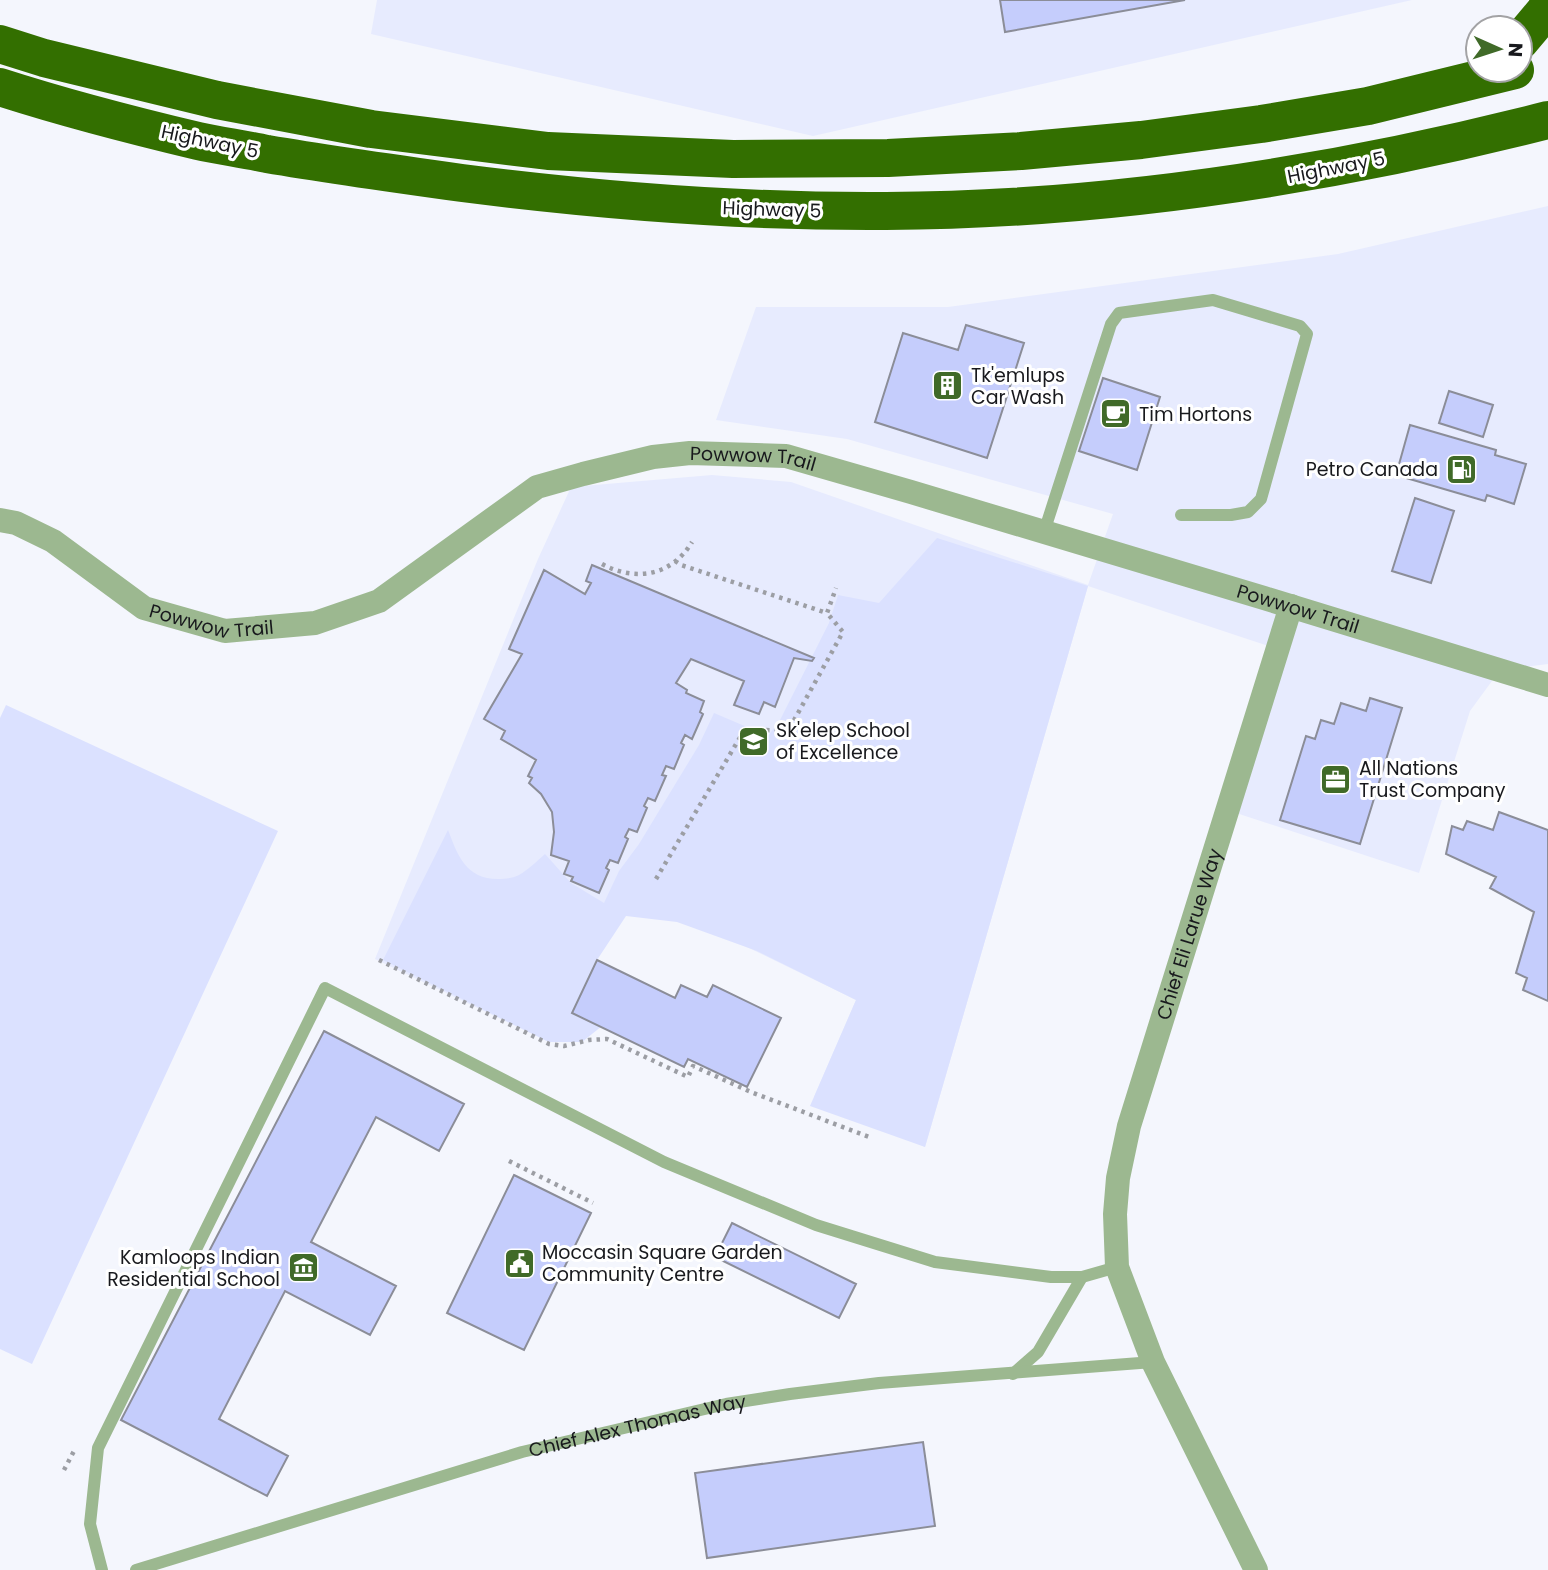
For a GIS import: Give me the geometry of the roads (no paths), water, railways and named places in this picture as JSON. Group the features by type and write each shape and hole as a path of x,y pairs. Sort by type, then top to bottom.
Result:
{"highway":[{"path":"1534,24 1548,4"},
{"path":"0,44 44,58 217,100 371,129 548,151 733,159 888,158 1021,151 1141,140 1368,106 1464,79"},
{"name":"Highway 5","path":"0,87 200,142 355,169 545,193 740,209 888,211 1026,206 1149,195 1271,179 1474,139 1548,120"},
{"path":"1474,139 1548,150"}],"street":[{"name":"Powwow Trail","path":"0,520 16,523 53,541 144,608 225,632 315,623 379,601 537,487 653,457 690,453 786,457 1044,532 1548,685"},
{"name":"Chief Eli Larue Way","path":"1117,1267 1116,1190 1129,1126 1291,606"},
{"path":"1117,1267 1153,1362 1256,1570"}],"lane":[{"path":"1044,532 1111,324 1119,313 1213,300 1300,326 1307,334 1261,499 1248,512 1231,515 1181,514"},
{"path":"102,1570 90,1524 97,1448 325,989 664,1162 816,1225 936,1262 1051,1276 1082,1277 1117,1267"},
{"path":"1013,1374 1038,1352 1082,1277"},
{"name":"Chief Alex Thomas Way","path":"136,1570 523,1452 726,1404 879,1383 1153,1362"}],"place":[{"name":"Tk'emlups Car Wash","path":"948,386"},
{"name":"Tim Hortons","path":"1116,414"},
{"name":"Petro Canada","path":"1461,469"},
{"name":"Sk'elep School of Excellence","path":"753,741"},
{"name":"All Nations Trust Company","path":"1336,779"},
{"name":"Moccasin Square Garden Community Centre","path":"519,1263"},
{"name":"Kamloops Indian Residential School","path":"303,1268"}]}
